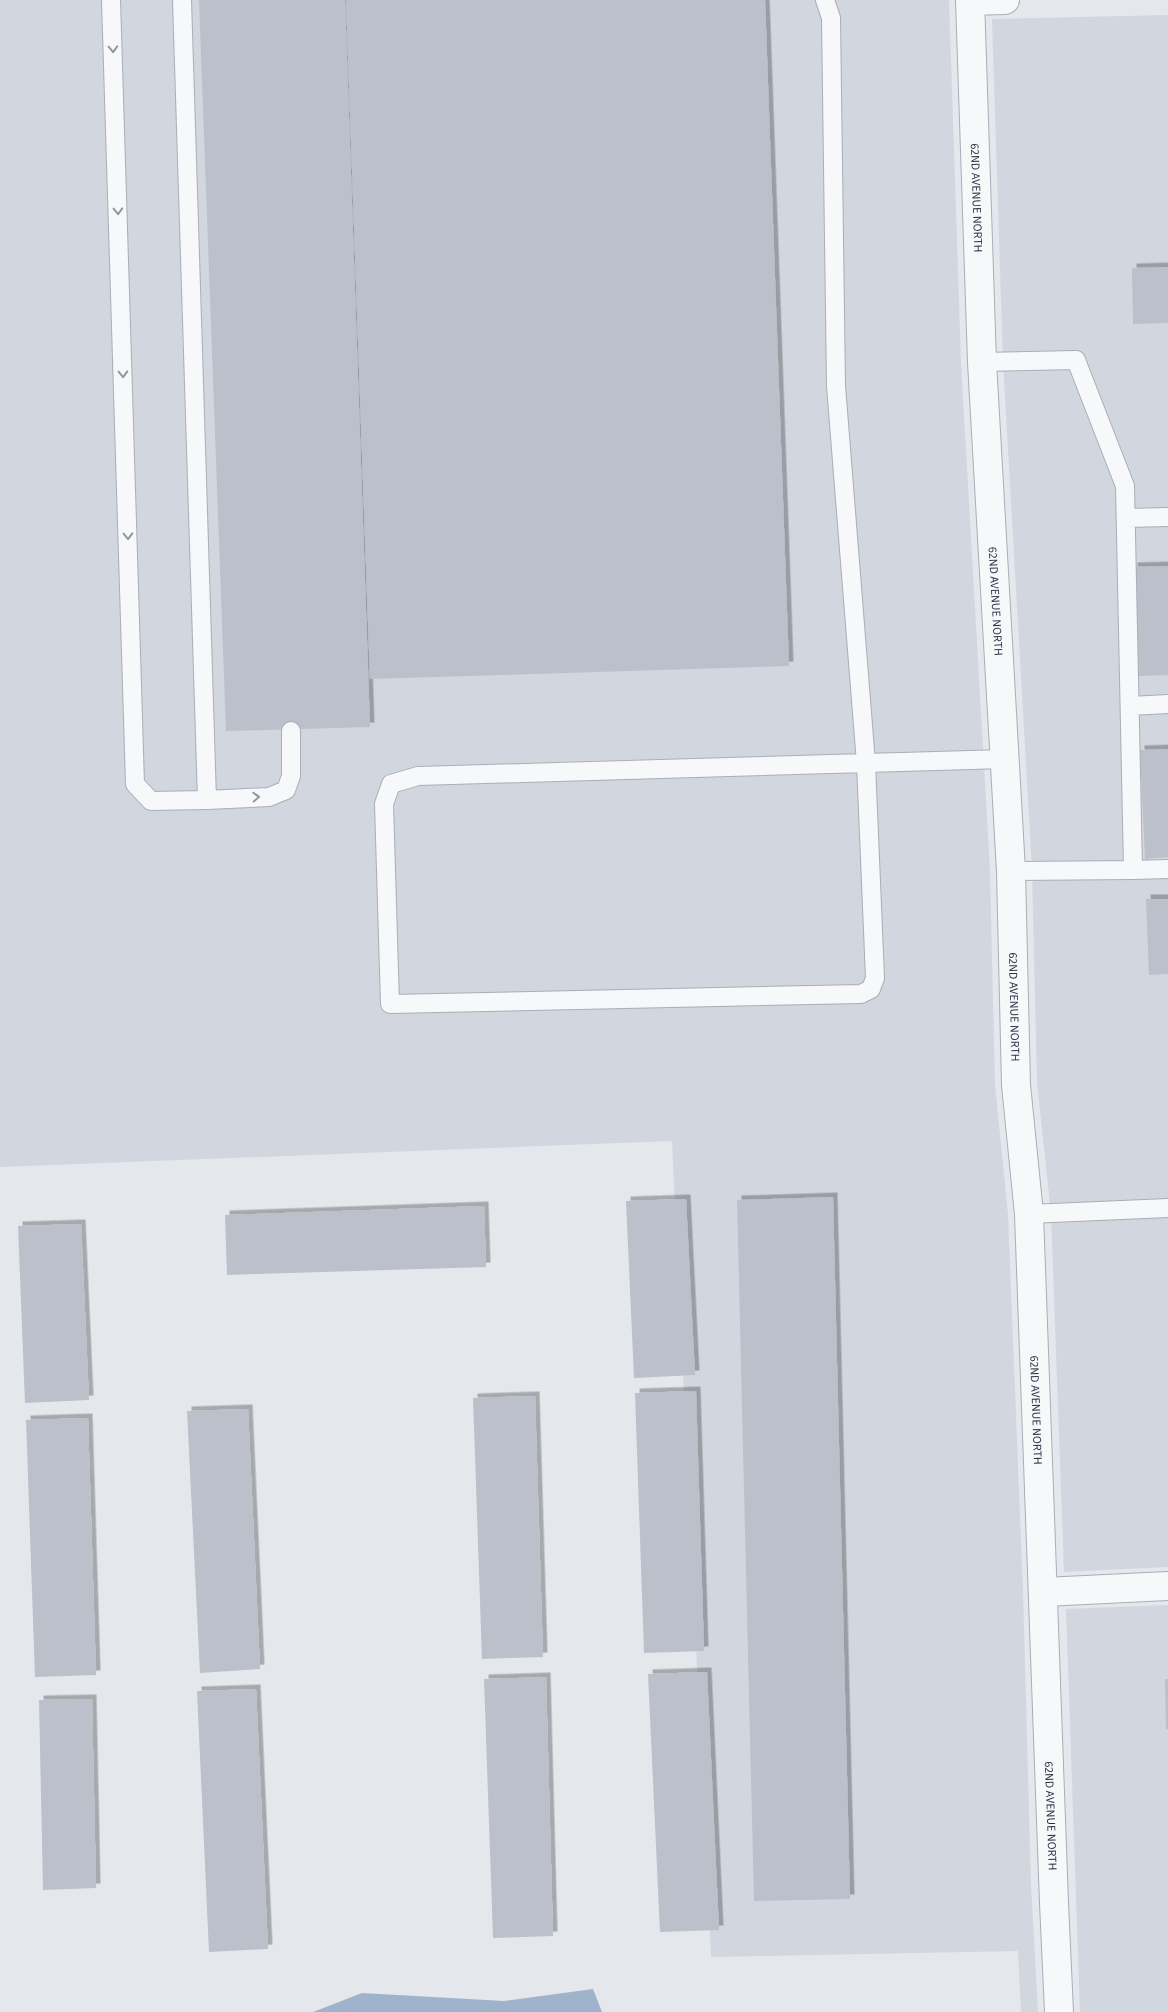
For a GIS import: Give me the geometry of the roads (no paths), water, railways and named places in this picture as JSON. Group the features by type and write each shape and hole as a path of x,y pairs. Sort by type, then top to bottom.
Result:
{"street":[{"path":"970,0 1005,0"},
{"name":"62ND AVENUE NORTH","path":"970,0 982,362 1011,871 1016,1085 1030,1214 1059,2012"},
{"path":"1044,1592 1168,1586"}],"lane":[{"path":"112,0 135,784 151,802 269,797 286,790 291,776 291,730"},
{"path":"182,0 207,800"},
{"path":"825,0 831,18 836,386 866,762 875,978 871,989 861,994 390,1004 384,804 391,784 418,776 866,762 1004,759"},
{"path":"982,362 1076,360 1125,486 1133,870"},
{"path":"1126,518 1168,517"},
{"path":"1130,706 1168,704"},
{"path":"1011,871 1168,868"},
{"path":"1030,1214 1168,1208"}],"water":[{"path":"593,1989 602,2012 313,2012 362,1993 504,2001"}]}
